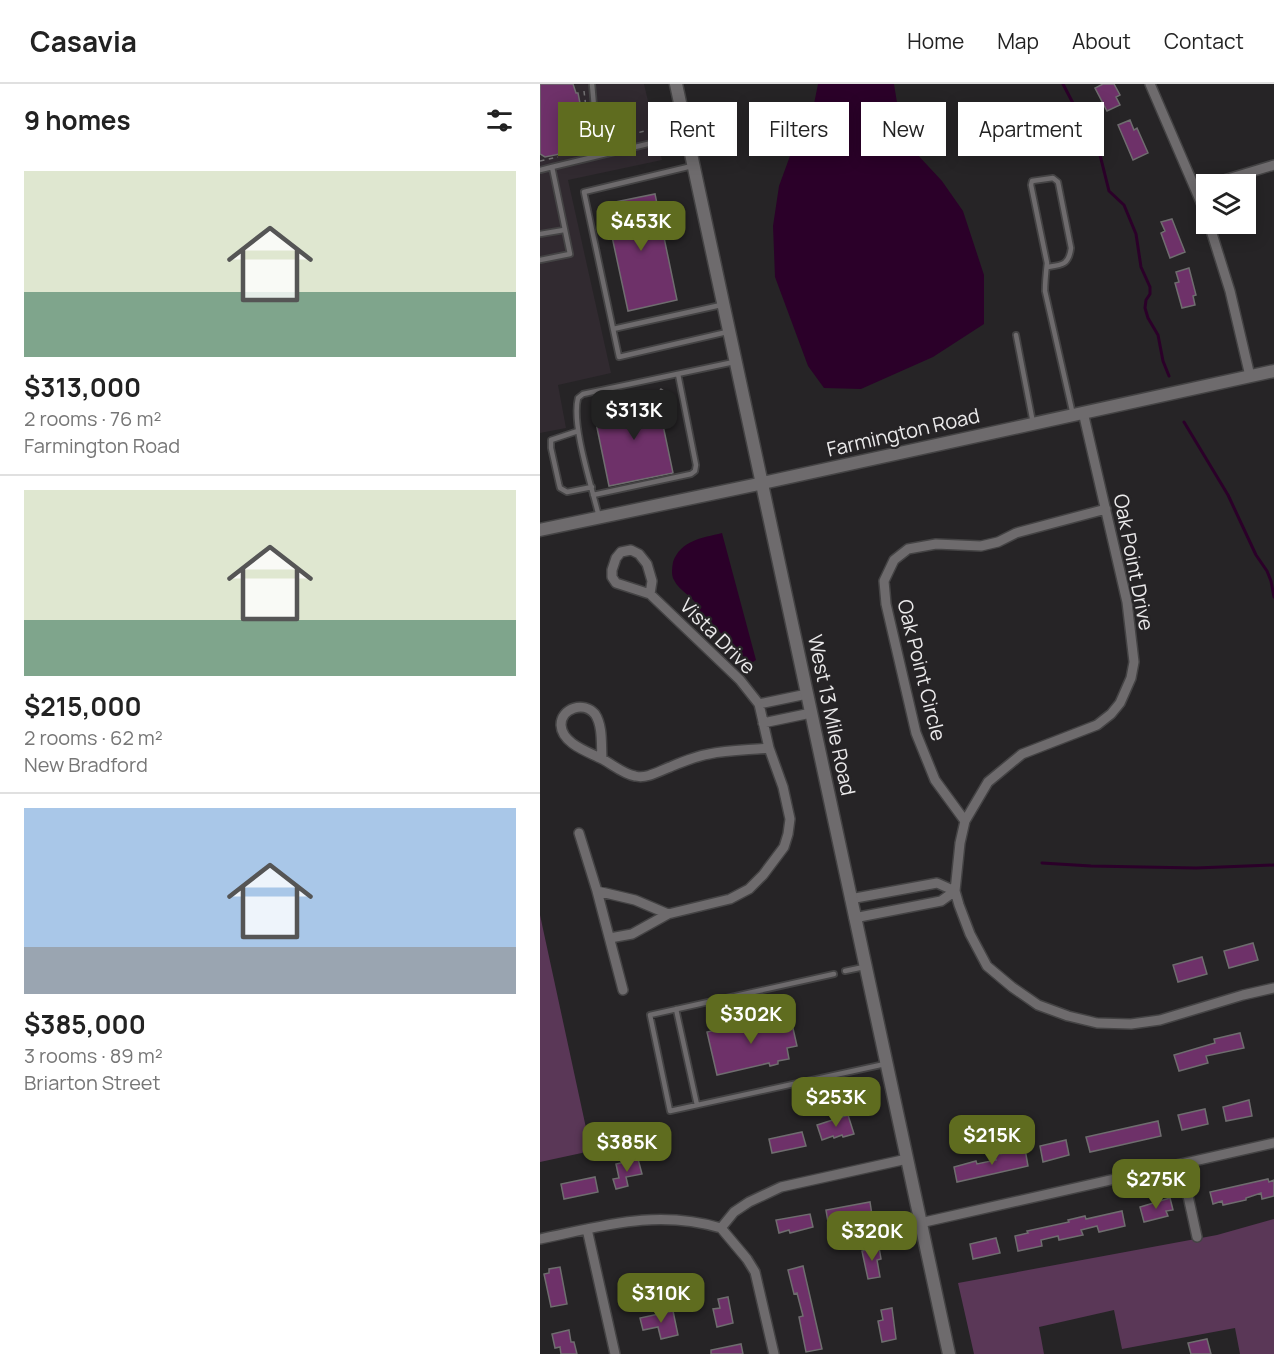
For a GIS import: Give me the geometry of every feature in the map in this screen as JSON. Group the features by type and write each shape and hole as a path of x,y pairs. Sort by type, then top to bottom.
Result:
{"street":[{"name":"West 13 Mile Road","path":"676,84 680,102"},
{"path":"1150,84 1196,177"},
{"name":"West 13 Mile Road","path":"692,156 864,967 949,1354"},
{"path":"1244,174 1274,165"},
{"path":"1212,234 1230,291 1250,376"},
{"name":"Farmington Road","path":"540,530 1274,370"},
{"name":"Oak Point Drive","path":"1078,413 1106,509 1127,602 1134,662 1128,689 1111,714 1098,725 1022,754 988,782 964,821 955,891 970,934 987,966 1038,1005 1068,1016 1097,1023 1119,1024 1160,1020 1274,988"},
{"name":"Oak Point Circle","path":"964,821 935,780 916,733 886,604 884,581 894,560 908,549 936,544 981,546 998,542 1016,533 1106,509"},
{"name":"Vista Drive","path":"610,938 632,933 659,921 668,914 730,899 749,889 784,847 789,834 790,819 783,787 769,748 759,704 740,680 650,594 616,583 612,577 612,570 621,552 631,550 639,554 647,564 652,581 650,594"},
{"path":"759,704 807,694"},
{"path":"602,759 600,724 596,715 585,707 574,708 567,712 562,719 561,727 568,739 587,753 635,776 651,775 709,754 769,748"},
{"path":"764,723 811,713"},
{"path":"579,832 623,990"},
{"path":"850,899 938,883 955,891 941,901 854,918"},
{"path":"597,891 635,900 668,914"},
{"path":"920,1223 1274,1143"},
{"path":"721,1228 734,1212 781,1187 907,1159"},
{"path":"1181,1164 1197,1237"},
{"path":"540,1239 625,1222 663,1218 700,1221 721,1228 747,1259 754,1272 774,1354"},
{"path":"587,1229 615,1354"}],"lane":[{"path":"592,84 594,102"},
{"path":"540,170 598,156"},
{"path":"694,165 584,192 619,357 730,332"},
{"path":"540,260 570,254 552,167"},
{"path":"1047,267 1066,262 1070,257 1071,248 1058,182 1053,178 1032,181 1031,184 1047,263 1045,291 1078,413"},
{"path":"540,234 564,230"},
{"path":"613,329 724,304"},
{"path":"1016,335 1033,423"},
{"path":"599,517 578,431 576,415 578,398 583,394 736,361"},
{"path":"593,495 692,474 695,471 696,465 678,374"},
{"path":"578,431 551,440 560,488 567,492 592,487"},
{"path":"845,971 864,967"},
{"path":"834,974 650,1014 670,1111 885,1064"},
{"path":"676,1009 698,1105"}],"path":[{"path":"584,84 585,102"},
{"path":"540,161 561,156"}],"shaded area":[{"path":"540,84 644,84 648,102 648,156 661,156 662,160 568,180 611,373 558,385 566,428 540,433"},
{"path":"818,84 894,84 897,102 861,102 861,156 919,156 942,181 963,211 984,275 984,324 933,357 861,389 824,388 808,366 775,277 773,226 779,186 790,156 849,156 849,102 814,102"},
{"path":"722,533 756,660 753,662 747,660 710,622 703,621 697,604 676,584 672,576 673,562 681,549 693,541"},
{"path":"540,915 591,1151 540,1162"},
{"path":"1274,1219 1274,1354 1240,1354 1235,1328 1122,1349 1114,1310 1039,1327 1044,1354 974,1354 958,1283 1217,1235"}],"building":[{"path":"540,84 573,84 580,102 558,102 558,154 545,157 540,154"},
{"path":"1103,84 1114,84 1120,95 1116,97 1120,105 1107,111 1095,88"},
{"path":"1130,120 1134,130 1137,128 1148,153 1133,160 1118,125"},
{"path":"655,194 677,300 628,311 605,204"},
{"path":"1172,219 1185,252 1170,258 1161,233 1165,231 1161,222"},
{"path":"1189,268 1196,295 1193,296 1195,305 1182,308 1175,283 1179,282 1176,272"},
{"path":"661,389 670,395 660,411 673,473 609,486 594,413 653,400"},
{"path":"1253,943 1258,960 1229,968 1224,951"},
{"path":"1202,957 1207,974 1178,982 1173,965"},
{"path":"768,1015 769,1018 779,1016 782,1027 792,1024 797,1046 787,1048 789,1059 778,1061 778,1064 770,1066 769,1063 717,1075 707,1032 759,1020"},
{"path":"1240,1033 1244,1048 1206,1056 1208,1063 1179,1071 1174,1055 1215,1043 1214,1039"},
{"path":"1249,1100 1252,1116 1226,1121 1223,1107"},
{"path":"1205,1109 1208,1124 1182,1130 1178,1115"},
{"path":"848,1115 854,1134 834,1138 833,1136 822,1140 817,1125"},
{"path":"1158,1121 1161,1136 1090,1152 1086,1137"},
{"path":"802,1132 806,1146 772,1153 769,1139"},
{"path":"1066,1140 1069,1155 1043,1162 1040,1146"},
{"path":"1025,1149 1028,1166 957,1182 954,1167 976,1161 977,1164 996,1160 994,1155"},
{"path":"638,1159 642,1174 626,1177 628,1186 616,1189 613,1179 619,1178 616,1164"},
{"path":"595,1177 598,1192 564,1199 561,1184"},
{"path":"1268,1179 1269,1182 1274,1180 1274,1196 1262,1199 1261,1193 1246,1198 1246,1200 1223,1205 1222,1201 1213,1204 1210,1192"},
{"path":"1170,1198 1173,1210 1166,1211 1168,1216 1144,1222 1140,1207"},
{"path":"870,1202 872,1215 828,1222 826,1210"},
{"path":"1122,1211 1125,1226 1099,1232 1097,1226 1081,1230 1083,1235 1059,1240 1058,1236 1041,1240 1042,1246 1018,1251 1015,1236 1028,1233 1027,1231 1069,1222 1068,1220 1085,1216 1086,1219"},
{"path":"810,1214 813,1227 790,1233 789,1230 779,1233 776,1220"},
{"path":"996,1238 1000,1253 973,1259 970,1244"},
{"path":"879,1247 881,1259 877,1260 880,1277 868,1279 862,1251"},
{"path":"803,1266 822,1349 806,1352 799,1317 803,1316 788,1270"},
{"path":"560,1267 567,1304 551,1307 544,1274 549,1273 549,1269"},
{"path":"728,1297 733,1323 717,1327 713,1309 720,1308 718,1299"},
{"path":"892,1308 896,1339 882,1342 878,1321 883,1320 881,1310"},
{"path":"673,1311 678,1335 661,1339 658,1327 643,1330 640,1318"},
{"path":"569,1330 571,1342 574,1342 577,1354 561,1354 560,1347 555,1348 552,1334"},
{"path":"1207,1339 1211,1354 1191,1354 1188,1343"},
{"path":"741,1344 743,1354 711,1354 711,1350"}],"waterway":[{"path":"1063,84 1100,155 1109,191 1124,205 1136,234 1141,267 1150,287 1145,308 1158,335 1163,361 1169,376"},
{"path":"1184,422 1228,495 1256,555 1267,571 1274,597"},
{"path":"1042,863 1196,868 1274,865"}]}
